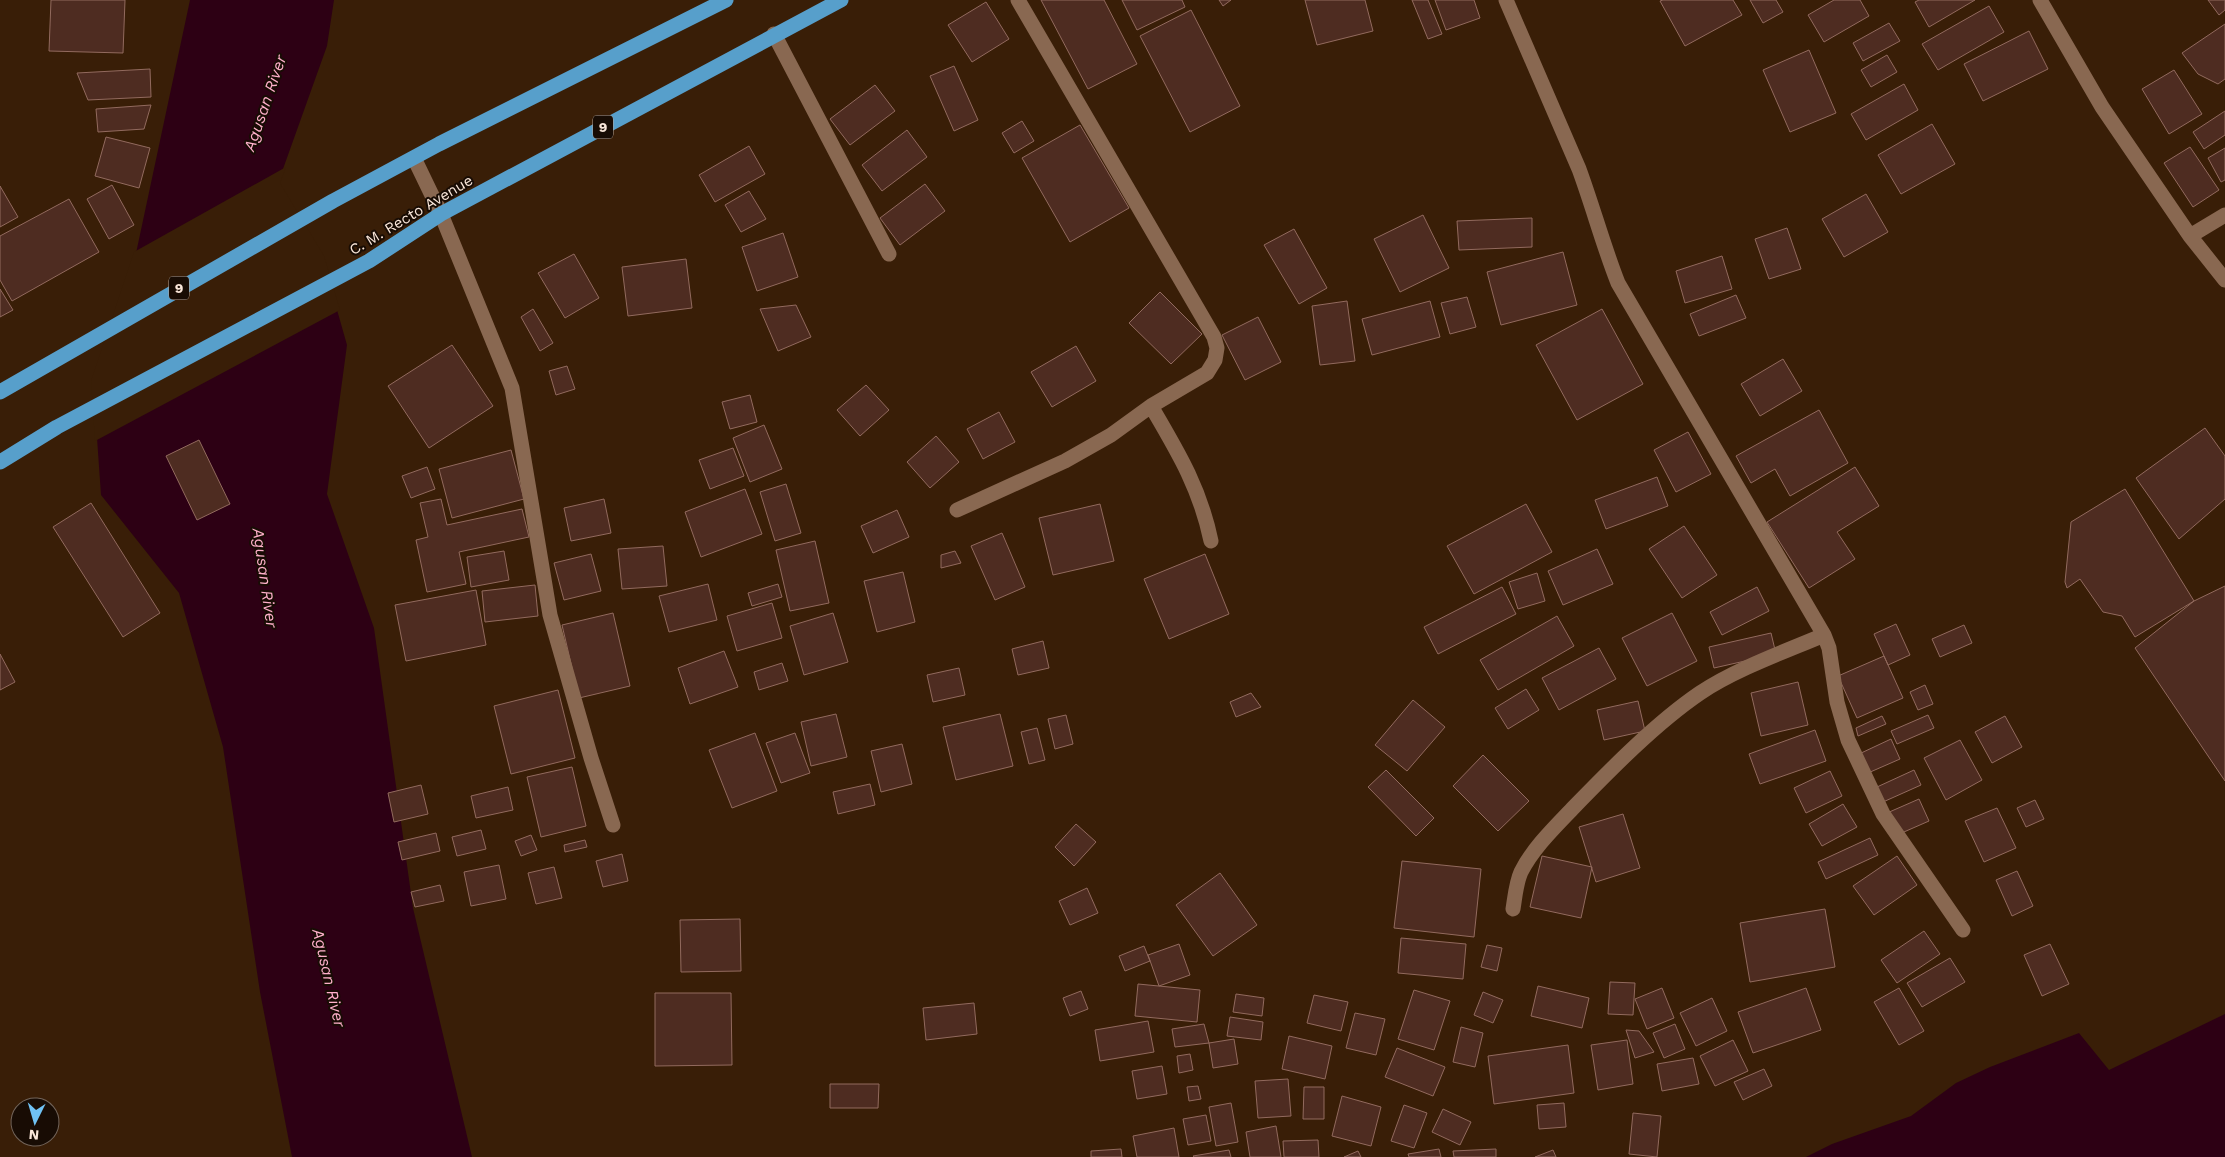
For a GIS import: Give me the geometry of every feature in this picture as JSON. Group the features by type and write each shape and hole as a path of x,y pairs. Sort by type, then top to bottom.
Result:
{"highway":[{"name":"9","path":"0,392 333,201 726,0"},
{"name":"C. M. Recto Avenue","path":"0,462 57,427 369,261 441,214 774,34 841,0"}],"street":[{"path":"957,510 1065,461 1111,435 1151,406 1207,373 1215,360 1217,348 1214,338 1018,0"},
{"path":"1506,0 1580,169 1603,246 1618,283 1824,635 1829,648 1842,723 1848,740 1883,814 1962,930"},
{"path":"2040,0 2102,107 2190,236 2225,280"},
{"path":"774,34 889,254"},
{"path":"414,158 441,214 512,388 550,615 590,758 613,825"},
{"path":"2190,236 2225,216"},
{"path":"1151,406 1191,476 1200,496 1212,541"},
{"path":"1513,909 1521,873 1530,858 1556,825 1604,775 1659,726 1700,692 1824,635"}],"water":[{"name":"Agusan River","path":"190,0 334,0 327,46 278,183 322,257 347,345 327,494 374,628 413,908 472,1157 292,1157 260,992 223,747 179,593 101,495 93,381 135,258"},
{"path":"2225,1014 2225,1157 1806,1157 1832,1144 1911,1116 1956,1083 1990,1067 2079,1033 2109,1070"}],"pier":[{"path":"286,167 280,183 324,256 340,310 95,441 91,381 134,252"}],"building":[{"path":"51,0 125,0 123,53 49,51"},
{"path":"1041,0 1104,0 1137,64 1088,89"},
{"path":"1122,0 1182,0 1185,7 1137,30"},
{"path":"1219,0 1231,0 1223,6"},
{"path":"1305,0 1365,0 1373,31 1317,45"},
{"path":"1412,0 1428,0 1442,34 1428,39"},
{"path":"1435,0 1474,0 1480,18 1446,30"},
{"path":"1733,0 1742,15 1685,46 1660,1"},
{"path":"1750,0 1776,0 1783,12 1763,23"},
{"path":"1834,0 1860,0 1869,16 1824,42 1808,15"},
{"path":"1919,0 1975,0 1929,27 1915,2"},
{"path":"2208,0 2225,0 2225,10 2219,15"},
{"path":"986,2 1009,39 972,62 948,25"},
{"path":"1989,6 2004,32 1938,70 1922,44"},
{"path":"1191,10 1240,106 1190,132 1140,36"},
{"path":"1889,23 1900,41 1863,61 1853,43"},
{"path":"2225,24 2225,79 2218,84 2198,74 2182,53"},
{"path":"2029,31 2048,69 1983,101 1964,64"},
{"path":"1809,50 1836,113 1790,132 1763,70"},
{"path":"1887,55 1897,72 1871,87 1861,70"},
{"path":"954,66 978,120 954,131 930,76"},
{"path":"150,69 151,97 88,100 77,73"},
{"path":"2174,70 2202,114 2169,134 2142,89"},
{"path":"1904,84 1918,110 1866,140 1851,114"},
{"path":"875,85 895,111 850,145 830,119"},
{"path":"151,105 144,129 98,132 96,109"},
{"path":"2225,111 2225,135 2204,149 2193,132"},
{"path":"1022,121 1034,141 1014,153 1002,133"},
{"path":"1932,124 1955,164 1901,194 1878,155"},
{"path":"1080,125 1129,208 1070,242 1022,158"},
{"path":"907,130 927,157 882,191 862,165"},
{"path":"106,137 150,148 139,188 95,176"},
{"path":"749,146 765,174 715,202 699,175"},
{"path":"2190,147 2219,190 2193,207 2164,163"},
{"path":"2225,148 2225,180 2221,182 2208,158"},
{"path":"925,184 945,211 900,245 880,218"},
{"path":"112,185 134,225 109,239 87,199"},
{"path":"0,186 18,217 0,227"},
{"path":"749,191 766,219 741,232 725,205"},
{"path":"1866,194 1888,232 1844,257 1822,219"},
{"path":"69,199 99,252 12,301 0,280 0,236"},
{"path":"1423,215 1449,268 1400,292 1374,239"},
{"path":"1532,218 1532,247 1459,250 1457,221"},
{"path":"1787,228 1801,269 1769,279 1755,239"},
{"path":"1294,229 1327,288 1299,304 1264,245"},
{"path":"783,233 798,277 757,291 742,247"},
{"path":"1563,252 1577,305 1501,325 1487,272"},
{"path":"574,254 599,298 565,318 538,273"},
{"path":"1722,256 1732,289 1685,303 1676,271"},
{"path":"686,259 692,308 628,316 622,267"},
{"path":"0,289 13,310 0,317"},
{"path":"1160,292 1202,334 1171,364 1129,323"},
{"path":"1736,295 1746,318 1699,336 1690,314"},
{"path":"1467,297 1476,327 1450,334 1441,303"},
{"path":"1347,301 1355,361 1320,365 1312,306"},
{"path":"1430,301 1440,337 1372,355 1362,319"},
{"path":"796,305 811,337 778,351 760,309"},
{"path":"533,309 553,343 540,351 521,317"},
{"path":"1602,309 1643,384 1577,420 1536,345"},
{"path":"1258,317 1281,362 1245,380 1222,335"},
{"path":"452,345 493,406 429,448 388,386"},
{"path":"1076,346 1096,381 1052,407 1031,372"},
{"path":"1783,359 1802,391 1760,416 1741,384"},
{"path":"567,366 575,389 556,395 549,371"},
{"path":"866,385 889,410 860,436 837,410"},
{"path":"750,395 757,422 730,429 722,402"},
{"path":"1819,410 1848,463 1790,496 1775,469 1751,483 1736,456"},
{"path":"999,412 1015,442 983,459 967,429"},
{"path":"764,425 782,469 750,482 733,438"},
{"path":"2205,428 2225,456 2225,499 2179,539 2136,478"},
{"path":"1688,432 1711,474 1676,492 1654,450"},
{"path":"936,436 959,462 930,488 907,462"},
{"path":"199,440 230,504 197,520 166,456"},
{"path":"733,448 744,476 710,489 699,460"},
{"path":"511,450 524,499 452,518 439,469"},
{"path":"427,467 435,489 411,498 402,476"},
{"path":"1855,467 1879,506 1837,532 1855,559 1809,588 1767,522"},
{"path":"1657,477 1668,506 1606,529 1595,500"},
{"path":"786,484 801,533 775,541 760,492"},
{"path":"745,489 762,534 701,557 685,512"},
{"path":"2125,489 2194,601 2135,637 2122,616 2103,612 2080,579 2067,588 2065,582 2071,522"},
{"path":"441,499 447,525 522,509 529,537 459,552 466,584 427,592 416,540 428,537 420,503"},
{"path":"604,499 611,533 571,541 564,508"},
{"path":"91,503 160,613 123,637 53,527"},
{"path":"1100,504 1114,561 1053,575 1039,518"},
{"path":"1526,504 1552,552 1474,594 1447,546"},
{"path":"897,510 909,537 873,553 861,526"},
{"path":"1684,526 1717,575 1682,598 1649,549"},
{"path":"1002,533 1025,587 995,600 971,546"},
{"path":"815,541 829,603 790,611 776,550"},
{"path":"663,546 667,586 622,589 618,549"},
{"path":"1597,549 1613,584 1563,605 1548,571"},
{"path":"504,551 509,580 471,587 467,557"},
{"path":"955,551 961,563 941,568 941,555"},
{"path":"591,554 601,591 564,600 554,563"},
{"path":"1205,554 1229,614 1169,639 1144,579"},
{"path":"903,572 915,622 877,632 864,581"},
{"path":"1537,573 1545,601 1518,609 1509,582"},
{"path":"708,584 717,620 669,632 659,596"},
{"path":"778,584 782,597 752,606 748,593"},
{"path":"535,585 538,616 485,622 482,591"},
{"path":"2225,586 2225,781 2135,648 2194,601"},
{"path":"1502,587 1516,614 1438,654 1424,627"},
{"path":"1757,587 1769,611 1722,635 1710,612"},
{"path":"476,590 486,645 406,661 395,605"},
{"path":"772,603 782,638 737,651 727,616"},
{"path":"613,613 630,686 579,698 562,625"},
{"path":"833,613 848,662 804,675 790,626"},
{"path":"1672,613 1697,661 1647,686 1622,638"},
{"path":"1557,616 1574,646 1498,690 1480,660"},
{"path":"1896,624 1910,655 1888,665 1874,634"},
{"path":"1964,625 1972,643 1940,657 1932,639"},
{"path":"1771,633 1776,654 1714,668 1709,647"},
{"path":"1043,641 1049,668 1018,675 1012,649"},
{"path":"1599,648 1616,679 1559,710 1542,678"},
{"path":"724,651 738,687 690,704 678,668"},
{"path":"0,654 15,682 0,690"},
{"path":"1884,656 1903,698 1857,718 1838,676"},
{"path":"782,663 788,681 759,690 754,672"},
{"path":"959,668 965,695 933,702 927,675"},
{"path":"1798,682 1808,725 1761,736 1751,693"},
{"path":"1925,685 1933,704 1918,710 1910,692"},
{"path":"1526,689 1539,710 1508,729 1495,708"},
{"path":"558,690 575,758 511,774 494,706"},
{"path":"1251,693 1261,707 1236,717 1230,702"},
{"path":"1413,700 1445,727 1407,771 1375,745"},
{"path":"1638,701 1645,731 1604,740 1597,710"},
{"path":"836,714 847,757 811,766 801,722"},
{"path":"1000,714 1013,766 956,780 943,727"},
{"path":"1066,715 1073,744 1055,749 1048,719"},
{"path":"1928,715 1934,728 1897,744 1891,731"},
{"path":"1882,716 1886,724 1858,736 1856,728"},
{"path":"2005,716 2022,747 1992,763 1975,732"},
{"path":"1037,728 1045,760 1029,764 1021,732"},
{"path":"1815,730 1826,761 1760,784 1749,754"},
{"path":"755,733 777,791 732,808 709,750"},
{"path":"795,733 810,773 781,783 766,743"},
{"path":"1891,739 1900,759 1868,773 1859,754"},
{"path":"1960,740 1982,780 1946,800 1924,758"},
{"path":"902,744 912,784 881,792 871,751"},
{"path":"1483,755 1529,801 1498,831 1453,786"},
{"path":"572,767 586,826 541,837 527,777"},
{"path":"1386,770 1434,818 1416,836 1368,787"},
{"path":"1914,770 1921,785 1883,802 1877,787"},
{"path":"1830,771 1842,796 1806,813 1794,788"},
{"path":"870,784 875,805 838,814 833,792"},
{"path":"421,785 428,814 394,822 388,793"},
{"path":"508,787 513,810 476,818 471,796"},
{"path":"1919,799 1929,821 1897,835 1887,813"},
{"path":"2035,800 2044,819 2026,827 2017,808"},
{"path":"1843,804 1857,827 1822,846 1809,824"},
{"path":"1997,808 2016,848 1984,862 1965,821"},
{"path":"1623,814 1640,868 1596,882 1579,827"},
{"path":"1076,824 1096,842 1074,866 1055,847"},
{"path":"481,830 486,849 457,856 452,837"},
{"path":"436,833 440,851 402,860 398,842"},
{"path":"531,835 537,850 521,856 515,841"},
{"path":"1870,838 1878,855 1826,879 1818,862"},
{"path":"585,840 587,847 565,852 564,845"},
{"path":"622,854 628,881 603,887 596,861"},
{"path":"1542,856 1592,867 1581,918 1530,907"},
{"path":"1897,856 1917,885 1874,915 1853,886"},
{"path":"1402,861 1481,869 1474,937 1394,928"},
{"path":"499,865 506,899 471,906 464,872"},
{"path":"554,867 562,898 536,904 528,873"},
{"path":"2017,871 2033,906 2012,916 1996,880"},
{"path":"1220,873 1257,925 1213,956 1176,905"},
{"path":"440,885 444,901 415,907 411,892"},
{"path":"1087,888 1098,913 1070,925 1059,901"},
{"path":"1825,909 1835,967 1750,982 1740,923"},
{"path":"740,919 741,971 681,972 680,920"},
{"path":"1924,931 1940,954 1897,983 1881,960"},
{"path":"1401,938 1466,944 1463,979 1398,973"},
{"path":"1179,944 1190,975 1159,986 1148,955"},
{"path":"2050,944 2069,984 2042,996 2024,955"},
{"path":"1487,945 1502,948 1497,971 1481,967"},
{"path":"1144,946 1150,961 1125,971 1119,956"},
{"path":"1950,958 1965,982 1922,1007 1907,983"},
{"path":"1610,982 1635,983 1633,1015 1608,1014"},
{"path":"1138,984 1200,990 1197,1022 1135,1016"},
{"path":"1538,986 1589,998 1582,1028 1531,1016"},
{"path":"1662,988 1674,1018 1647,1029 1635,999"},
{"path":"1806,988 1821,1030 1753,1053 1738,1012"},
{"path":"1899,988 1924,1031 1899,1045 1874,1002"},
{"path":"1414,990 1450,1001 1434,1050 1398,1039"},
{"path":"1081,991 1088,1009 1070,1016 1063,998"},
{"path":"1483,992 1503,1000 1493,1023 1474,1015"},
{"path":"655,993 731,993 732,1065 655,1066"},
{"path":"1236,994 1264,998 1262,1016 1233,1012"},
{"path":"1314,995 1348,1002 1341,1031 1307,1023"},
{"path":"1712,998 1727,1031 1696,1046 1680,1013"},
{"path":"974,1003 977,1034 926,1040 923,1008"},
{"path":"1355,1013 1385,1019 1376,1055 1346,1048"},
{"path":"1230,1017 1263,1022 1261,1040 1227,1036"},
{"path":"1148,1021 1154,1052 1100,1061 1095,1030"},
{"path":"1204,1024 1209,1043 1175,1047 1172,1029"},
{"path":"1675,1024 1685,1049 1664,1058 1653,1033"},
{"path":"1461,1027 1483,1033 1475,1067 1453,1062"},
{"path":"1626,1030 1639,1031 1654,1052 1635,1058"},
{"path":"1289,1036 1332,1046 1325,1079 1282,1069"},
{"path":"1234,1039 1238,1064 1213,1068 1209,1043"},
{"path":"1627,1040 1633,1084 1598,1090 1591,1045"},
{"path":"1733,1040 1748,1071 1715,1086 1700,1056"},
{"path":"1568,1045 1574,1093 1494,1104 1488,1056"},
{"path":"1397,1048 1445,1067 1433,1096 1385,1077"},
{"path":"1190,1054 1193,1070 1179,1073 1177,1056"},
{"path":"1693,1058 1699,1084 1662,1091 1657,1064"},
{"path":"1162,1066 1167,1094 1137,1099 1132,1071"},
{"path":"1764,1069 1772,1086 1743,1100 1734,1082"},
{"path":"1288,1079 1291,1116 1258,1118 1255,1081"},
{"path":"830,1084 879,1084 878,1108 830,1108"},
{"path":"1198,1086 1201,1099 1189,1101 1187,1087"},
{"path":"1304,1087 1324,1087 1324,1119 1303,1119"},
{"path":"1342,1096 1381,1107 1371,1146 1332,1136"},
{"path":"1231,1103 1238,1142 1216,1146 1209,1107"},
{"path":"1564,1103 1566,1127 1539,1129 1537,1105"},
{"path":"1404,1105 1427,1113 1414,1148 1391,1141"},
{"path":"1443,1109 1471,1122 1460,1145 1432,1132"},
{"path":"1633,1113 1661,1116 1657,1157 1629,1154"},
{"path":"1206,1115 1211,1141 1188,1145 1183,1119"},
{"path":"1276,1126 1281,1157 1250,1157 1246,1132"},
{"path":"1174,1128 1179,1157 1137,1157 1133,1136"},
{"path":"1318,1140 1319,1157 1284,1157 1283,1141"},
{"path":"1121,1149 1122,1157 1091,1157 1091,1151"},
{"path":"1439,1149 1441,1157 1409,1157 1408,1154"},
{"path":"1496,1149 1496,1157 1454,1157 1453,1151"},
{"path":"1229,1150 1231,1157 1193,1156"},
{"path":"1553,1150 1556,1157 1535,1157"},
{"path":"1358,1151 1361,1157 1344,1157"}]}
